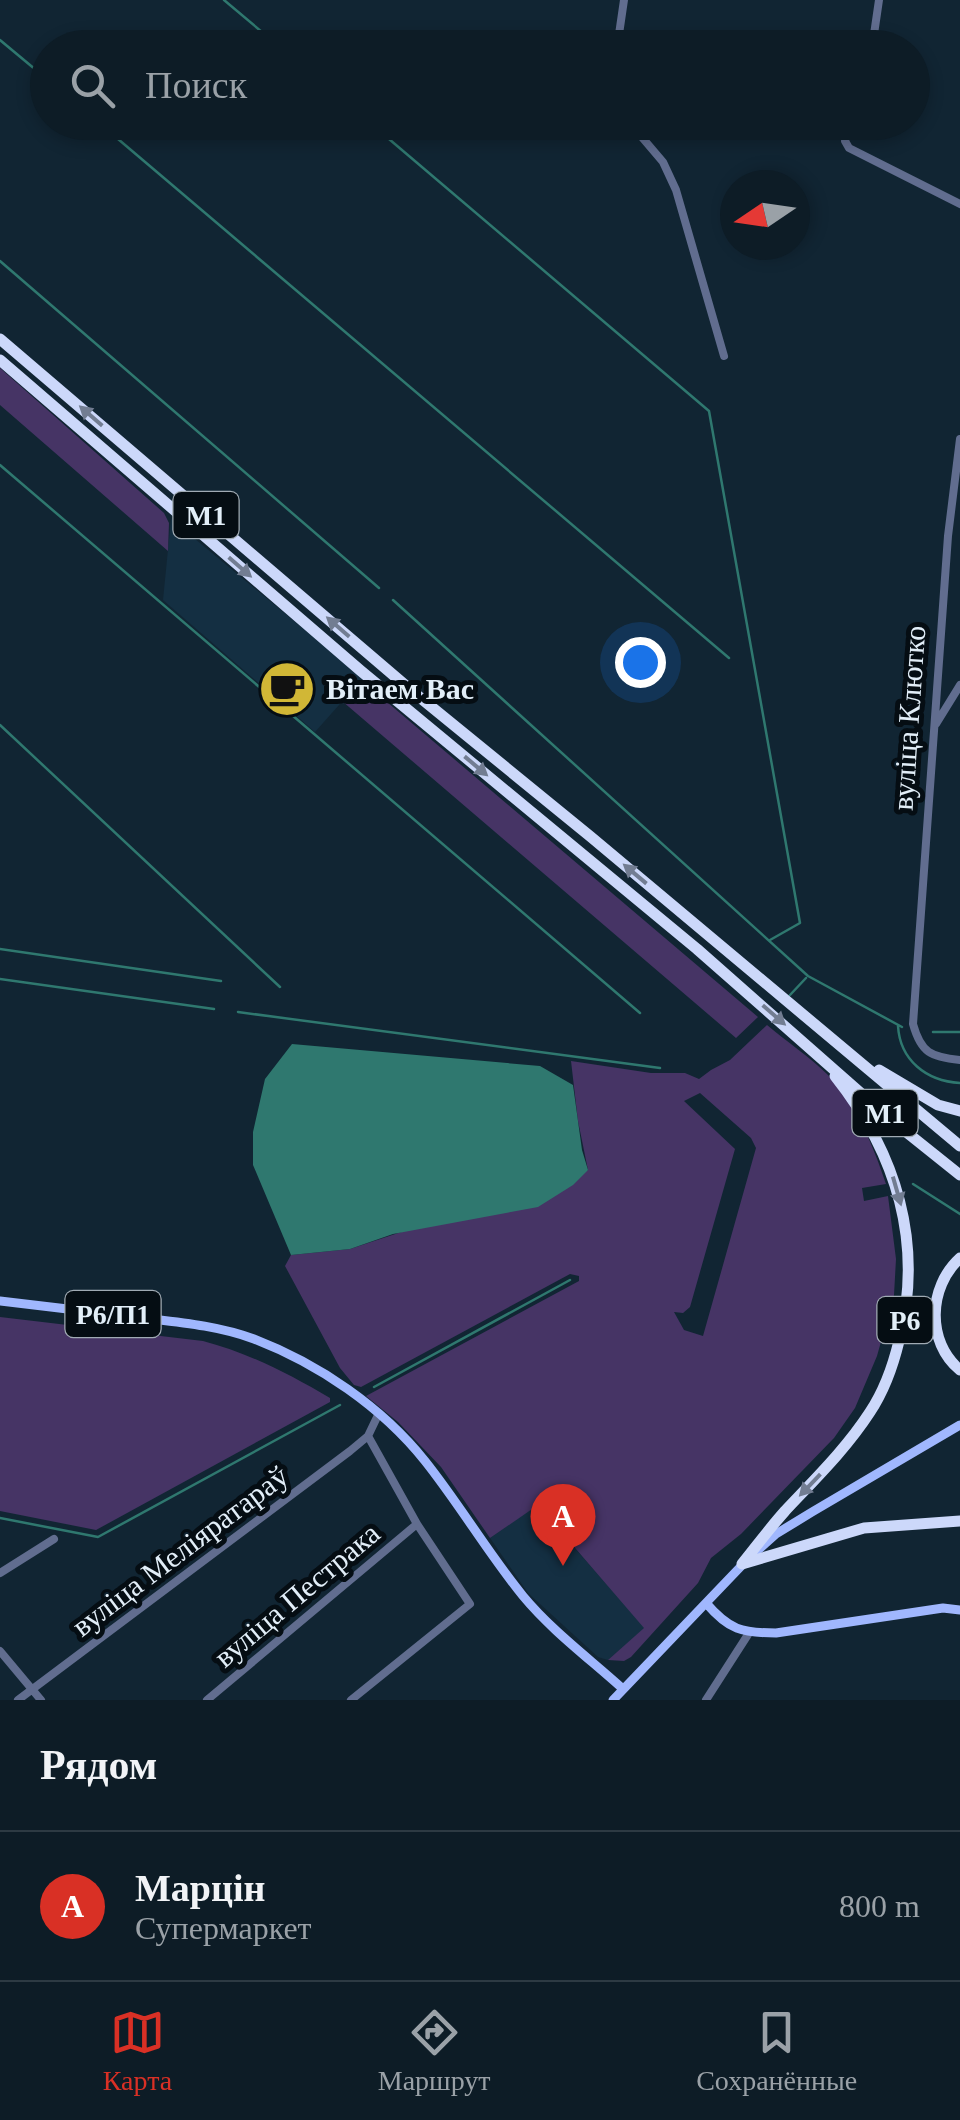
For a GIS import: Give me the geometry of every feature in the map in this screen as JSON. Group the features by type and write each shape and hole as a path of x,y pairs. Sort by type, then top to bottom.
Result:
{"highway":[{"name":"М1","path":"0,338 412,691 960,1146"},
{"name":"М1","path":"0,360 361,671 698,949 960,1175"},
{"name":"Р6","path":"742,1564 784,1512 840,1454 872,1410 895,1358 907,1312 908,1242 895,1182 872,1131 847,1091 812,1048"},
{"path":"846,1049 938,1105 960,1111"},
{"name":"Р6","path":"960,1258 943,1278 936,1328 942,1350 960,1370"},
{"path":"742,1564 864,1528 960,1521"}],"main road":[{"name":"Р6/П1","path":"0,1301 226,1330 256,1340 320,1372 379,1413 425,1460 522,1595 542,1618 623,1689"},
{"name":"Р6","path":"614,1700 742,1564 788,1526 958,1426"},
{"path":"706,1604 721,1621 749,1633 776,1634 942,1608 960,1610"}],"street":[{"path":"620,30 624,0"},
{"path":"875,30 879,0"},
{"path":"644,140 663,162 676,190 724,356"},
{"path":"845,140 849,148 960,204"},
{"name":"вуліца Клютко","path":"960,438 948,536 912,1024 921,1046 929,1053 960,1060"},
{"path":"934,728 960,686"},
{"path":"351,1700 470,1604 416,1524 368,1436 379,1413"},
{"name":"вуліца Меліяратараў","path":"18,1700 368,1436"},
{"name":"вуліца Пестрака","path":"206,1700 416,1524"},
{"path":"0,1573 54,1539"},
{"path":"706,1700 749,1633"},
{"path":"0,1652 42,1700"}],"shaded area":[{"path":"0,368 164,513 169,523 168,551 0,405"},
{"path":"171,519 363,678 315,732 163,600"},
{"path":"357,685 374,691 758,1017 736,1038 342,701"},
{"path":"767,1025 821,1068 838,1087 870,1141 886,1184 862,1188 864,1201 888,1196 896,1259 894,1295 877,1356 855,1408 834,1438 741,1534 711,1558 698,1583 631,1657 624,1661 608,1660 644,1628 538,1505 490,1538 441,1467 398,1422 366,1396 579,1281 579,1276 570,1274 361,1387 354,1385 340,1368 285,1266 291,1255 350,1249 588,1170 571,1061 651,1073 685,1073 699,1079 730,1060","holes":["700,1093 751,1138 756,1148 703,1336 684,1330 674,1312 683,1313 690,1307 735,1149 684,1101"]},
{"path":"292,1044 540,1066 573,1085 588,1170 573,1185 538,1207 393,1234 350,1249 291,1255 253,1165 253,1132 265,1079"},
{"path":"0,1317 203,1341 268,1365 330,1398 330,1402 96,1530 0,1511"},
{"path":"537,1505 645,1628 608,1660 598,1657 528,1593 490,1538"}],"waterway":[{"path":"224,0 260,30"},
{"path":"0,40 30,65"},
{"path":"119,140 729,658"},
{"path":"390,140 709,411 800,923 770,940"},
{"path":"0,261 379,588"},
{"path":"0,465 640,1013"},
{"path":"393,600 808,976 902,1027"},
{"path":"0,725 280,987"},
{"path":"0,949 221,981"},
{"path":"790,995 806,978"},
{"path":"0,979 214,1009"},
{"path":"238,1012 660,1068"},
{"path":"898,1026 904,1049 917,1066 936,1078 960,1083"},
{"path":"933,1032 960,1032"},
{"path":"913,1184 960,1214"},
{"path":"374,1387 570,1280"},
{"path":"0,1518 98,1537 340,1405"}],"place":[{"name":"Вітаем Вас","path":"287,689"},
{"name":"Марцін","path":"563,1566"}]}
